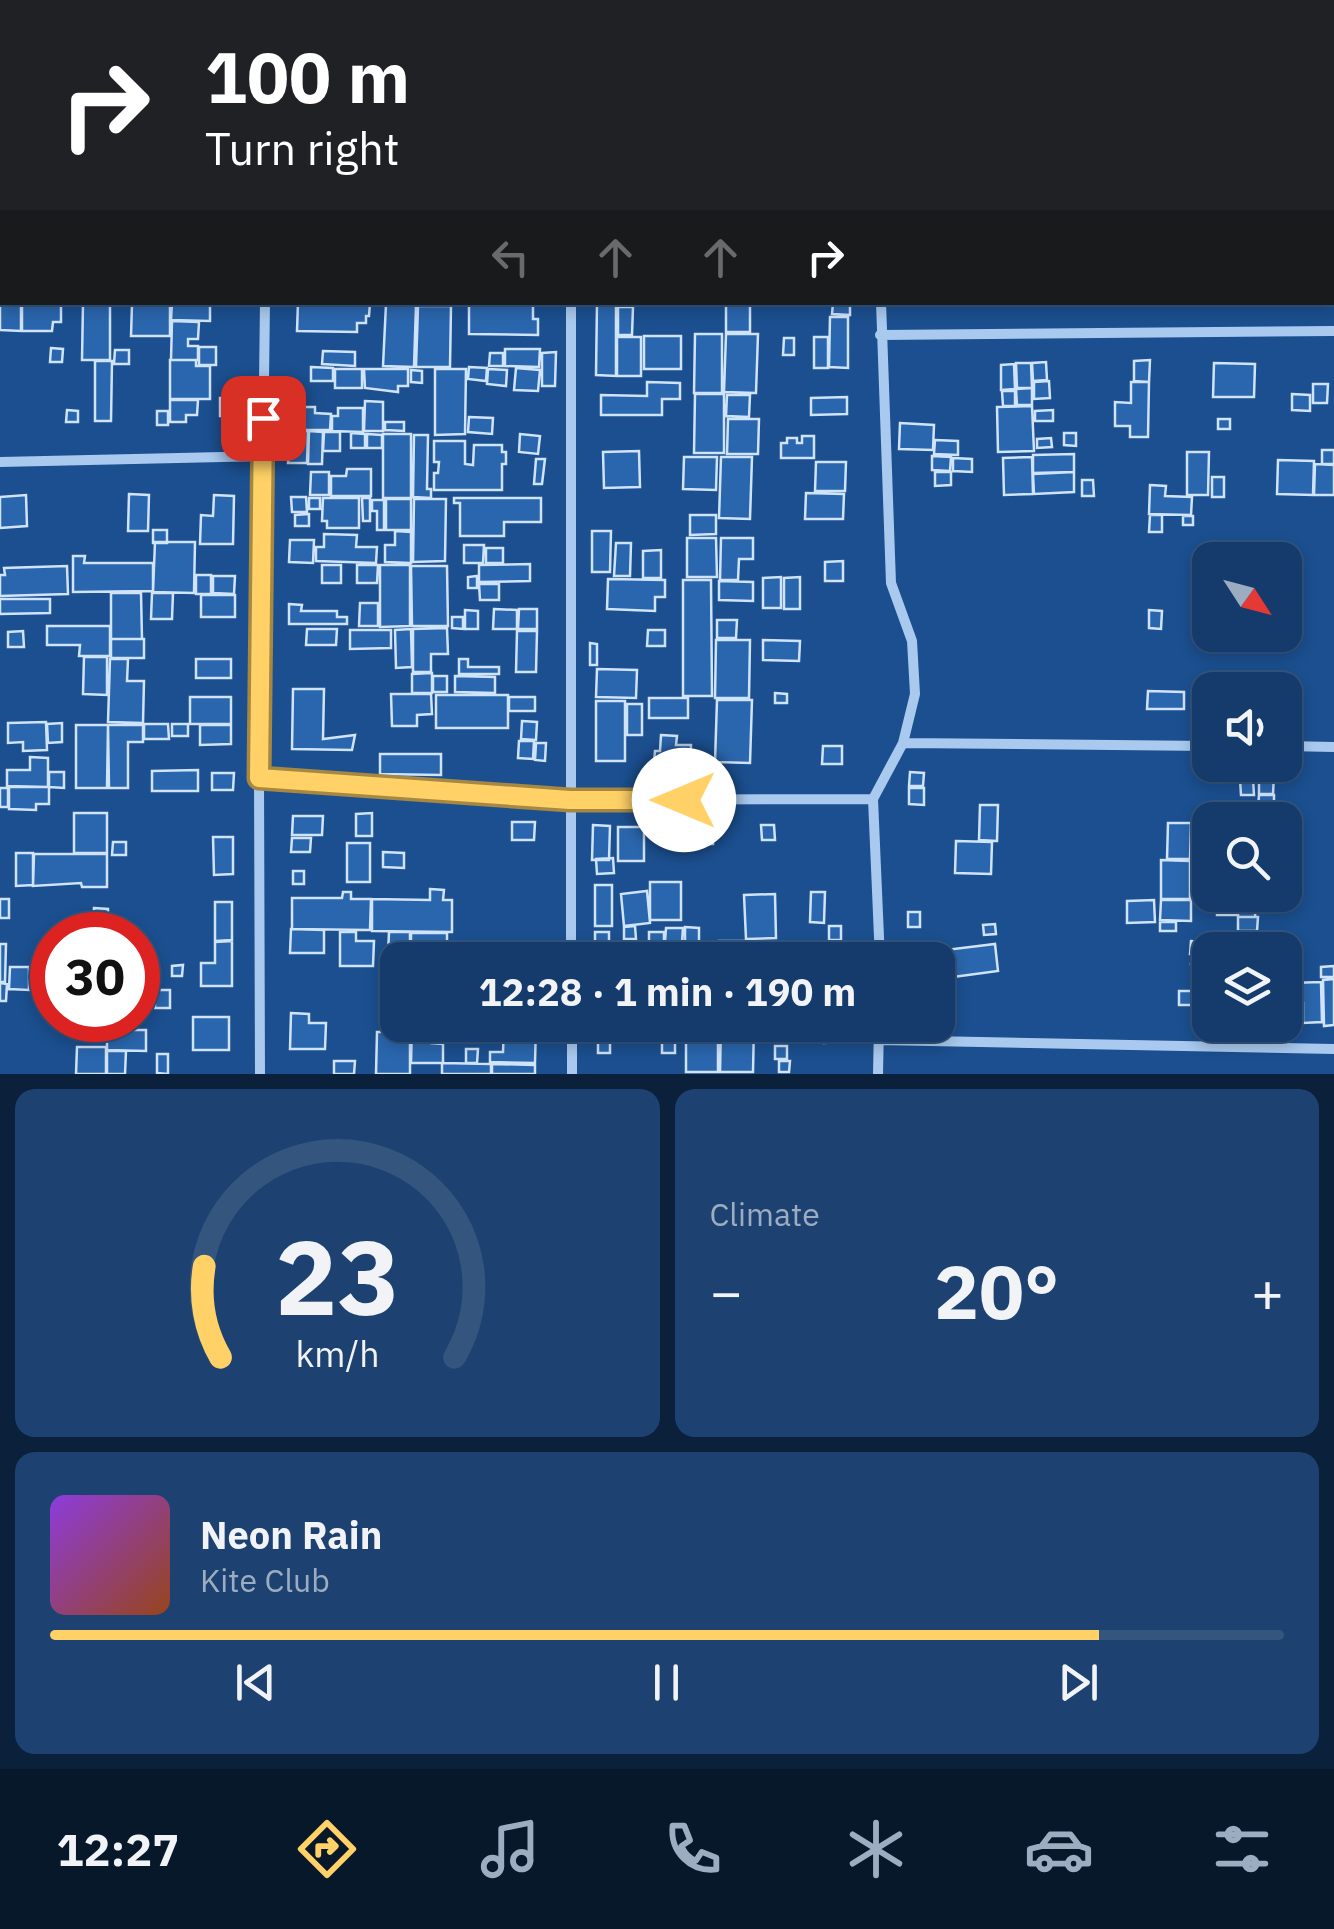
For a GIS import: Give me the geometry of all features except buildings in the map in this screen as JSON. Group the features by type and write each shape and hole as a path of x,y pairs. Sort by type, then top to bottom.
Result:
{"street":[{"path":"260,1074 265,305"},
{"path":"571,305 571,942"},
{"path":"879,942 873,799 903,743 915,694 912,641 891,583 881,305"},
{"path":"880,335 1334,332"},
{"path":"0,462 262,456"},
{"path":"903,743 1192,746"},
{"path":"1302,746 1334,746"},
{"path":"259,778 570,800 873,799"},
{"path":"572,1042 572,1074"},
{"path":"878,1042 878,1074"},
{"path":"955,1042 1334,1049"}],"route":[{"path":"263,418 259,778 570,800 684,800"}]}
